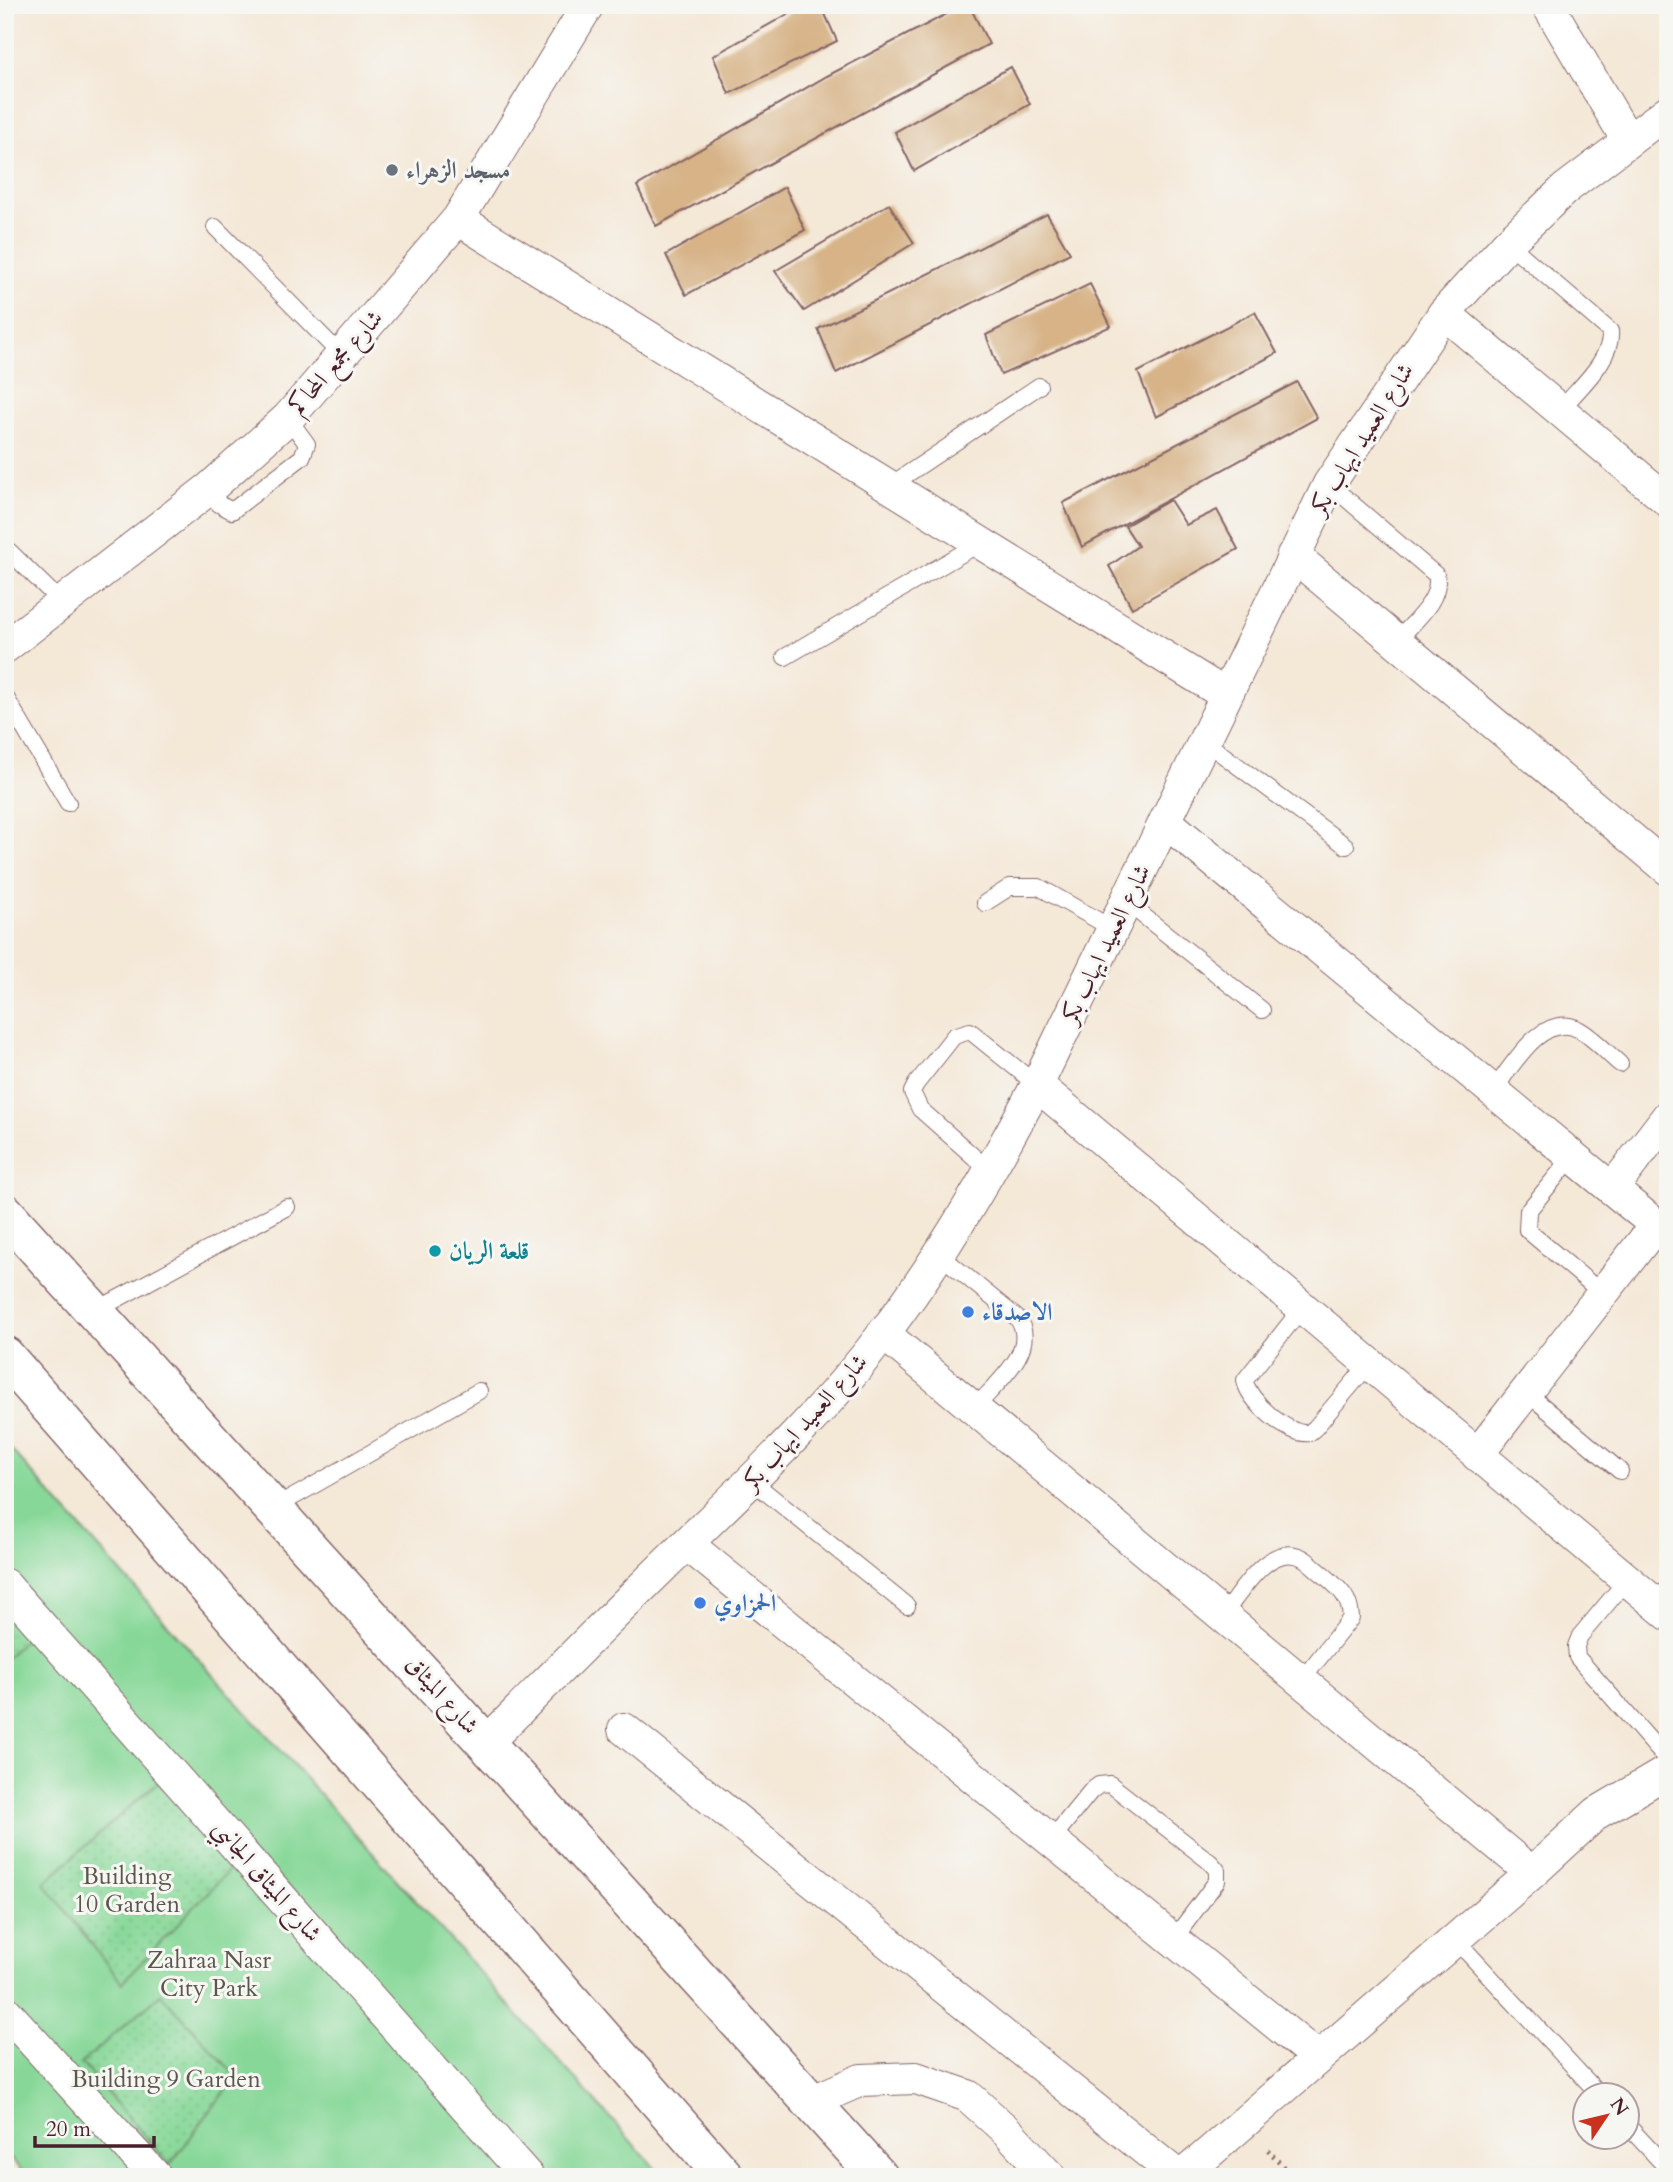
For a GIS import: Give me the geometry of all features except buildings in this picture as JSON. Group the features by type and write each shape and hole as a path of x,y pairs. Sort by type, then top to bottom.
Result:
{"main road":[{"name":"شارع الميثاق","path":"5,1213 879,2177"},
{"path":"5,1356 725,2177"}],"street":[{"name":"شارع مجمع المحاكم","path":"5,647 210,488 288,418 458,219 587,5"},
{"path":"1548,5 1627,139"},
{"name":"شارع العميد ايهاب بكر","path":"486,1743 753,1482 821,1409 884,1334 940,1255 991,1172 1037,1085 1329,484 1444,313 1508,243 1565,189 1627,139 1663,121"},
{"path":"458,219 1226,695"},
{"path":"1444,313 1668,501"},
{"path":"1293,555 1668,869"},
{"path":"1165,821 1662,1230 1603,1294 1477,1455"},
{"path":"1037,1085 1668,1614"},
{"path":"1612,1189 1668,1116"},
{"path":"884,1334 1532,1873"},
{"path":"687,1544 1317,2057"},
{"name":"شارع الميثاق الجانبي","path":"5,1585 528,2177"},
{"path":"624,1729 1180,2177 1532,1873 1597,1813 1668,1771"},
{"path":"5,2011 156,2177"},
{"path":"811,2102 861,2080 916,2078 968,2096 1009,2133 1050,2177"}],"lane":[{"path":"215,227 342,356"},
{"path":"1508,243 1610,331 1611,344 1605,355 1560,411"},
{"path":"888,487 1039,386"},
{"path":"1329,484 1436,575 1439,584 1436,594 1397,641"},
{"path":"785,657 980,543"},
{"path":"5,547 62,603"},
{"path":"5,696 68,803"},
{"path":"1204,741 1346,846"},
{"path":"985,903 1010,887 1039,887 1113,929"},
{"path":"1126,901 1262,1010"},
{"path":"1493,1091 1533,1040 1546,1029 1562,1025 1578,1029 1620,1064"},
{"path":"991,1172 920,1109 912,1092 916,1084 954,1036 970,1031 1037,1085"},
{"path":"1573,1156 1528,1211 1527,1230 1603,1294"},
{"path":"95,1311 287,1207"},
{"path":"940,1255 1017,1318 1025,1329 1026,1341 1020,1353 974,1409"},
{"path":"1302,1308 1245,1380 1246,1390 1252,1398 1292,1432 1309,1433 1315,1428 1369,1364"},
{"path":"274,1508 479,1391"},
{"path":"1526,1392 1620,1472"},
{"path":"753,1482 907,1606"},
{"path":"1223,1615 1274,1557 1289,1554 1303,1558 1334,1583 1350,1604 1351,1619 1301,1681"},
{"path":"1627,1580 1580,1636 1576,1646 1577,1657 1668,1761"},
{"path":"1051,1840 1091,1791 1099,1785 1110,1784 1210,1862 1216,1870 1217,1881 1173,1940"},
{"path":"1454,1938 1585,2080"},
{"path":"1642,2141 1668,2169"}],"green space":[{"name":"Zahraa Nasr City Park","path":"5,1443 663,2177 27,2177 5,2152"},
{"path":"5,1613 27,1637 5,1659"},
{"name":"Building 10 Garden","path":"158,1782 233,1866 122,1983 44,1883"},
{"name":"Building 9 Garden","path":"161,1994 236,2076 170,2165 81,2063"}],"place":[{"name":"مسجد الزهراء","path":"392,170"},
{"name":"قلعة الريان","path":"435,1251"},
{"name":"الاصدقاء","path":"968,1312"},
{"name":"الحمزاوي","path":"700,1603"}]}
